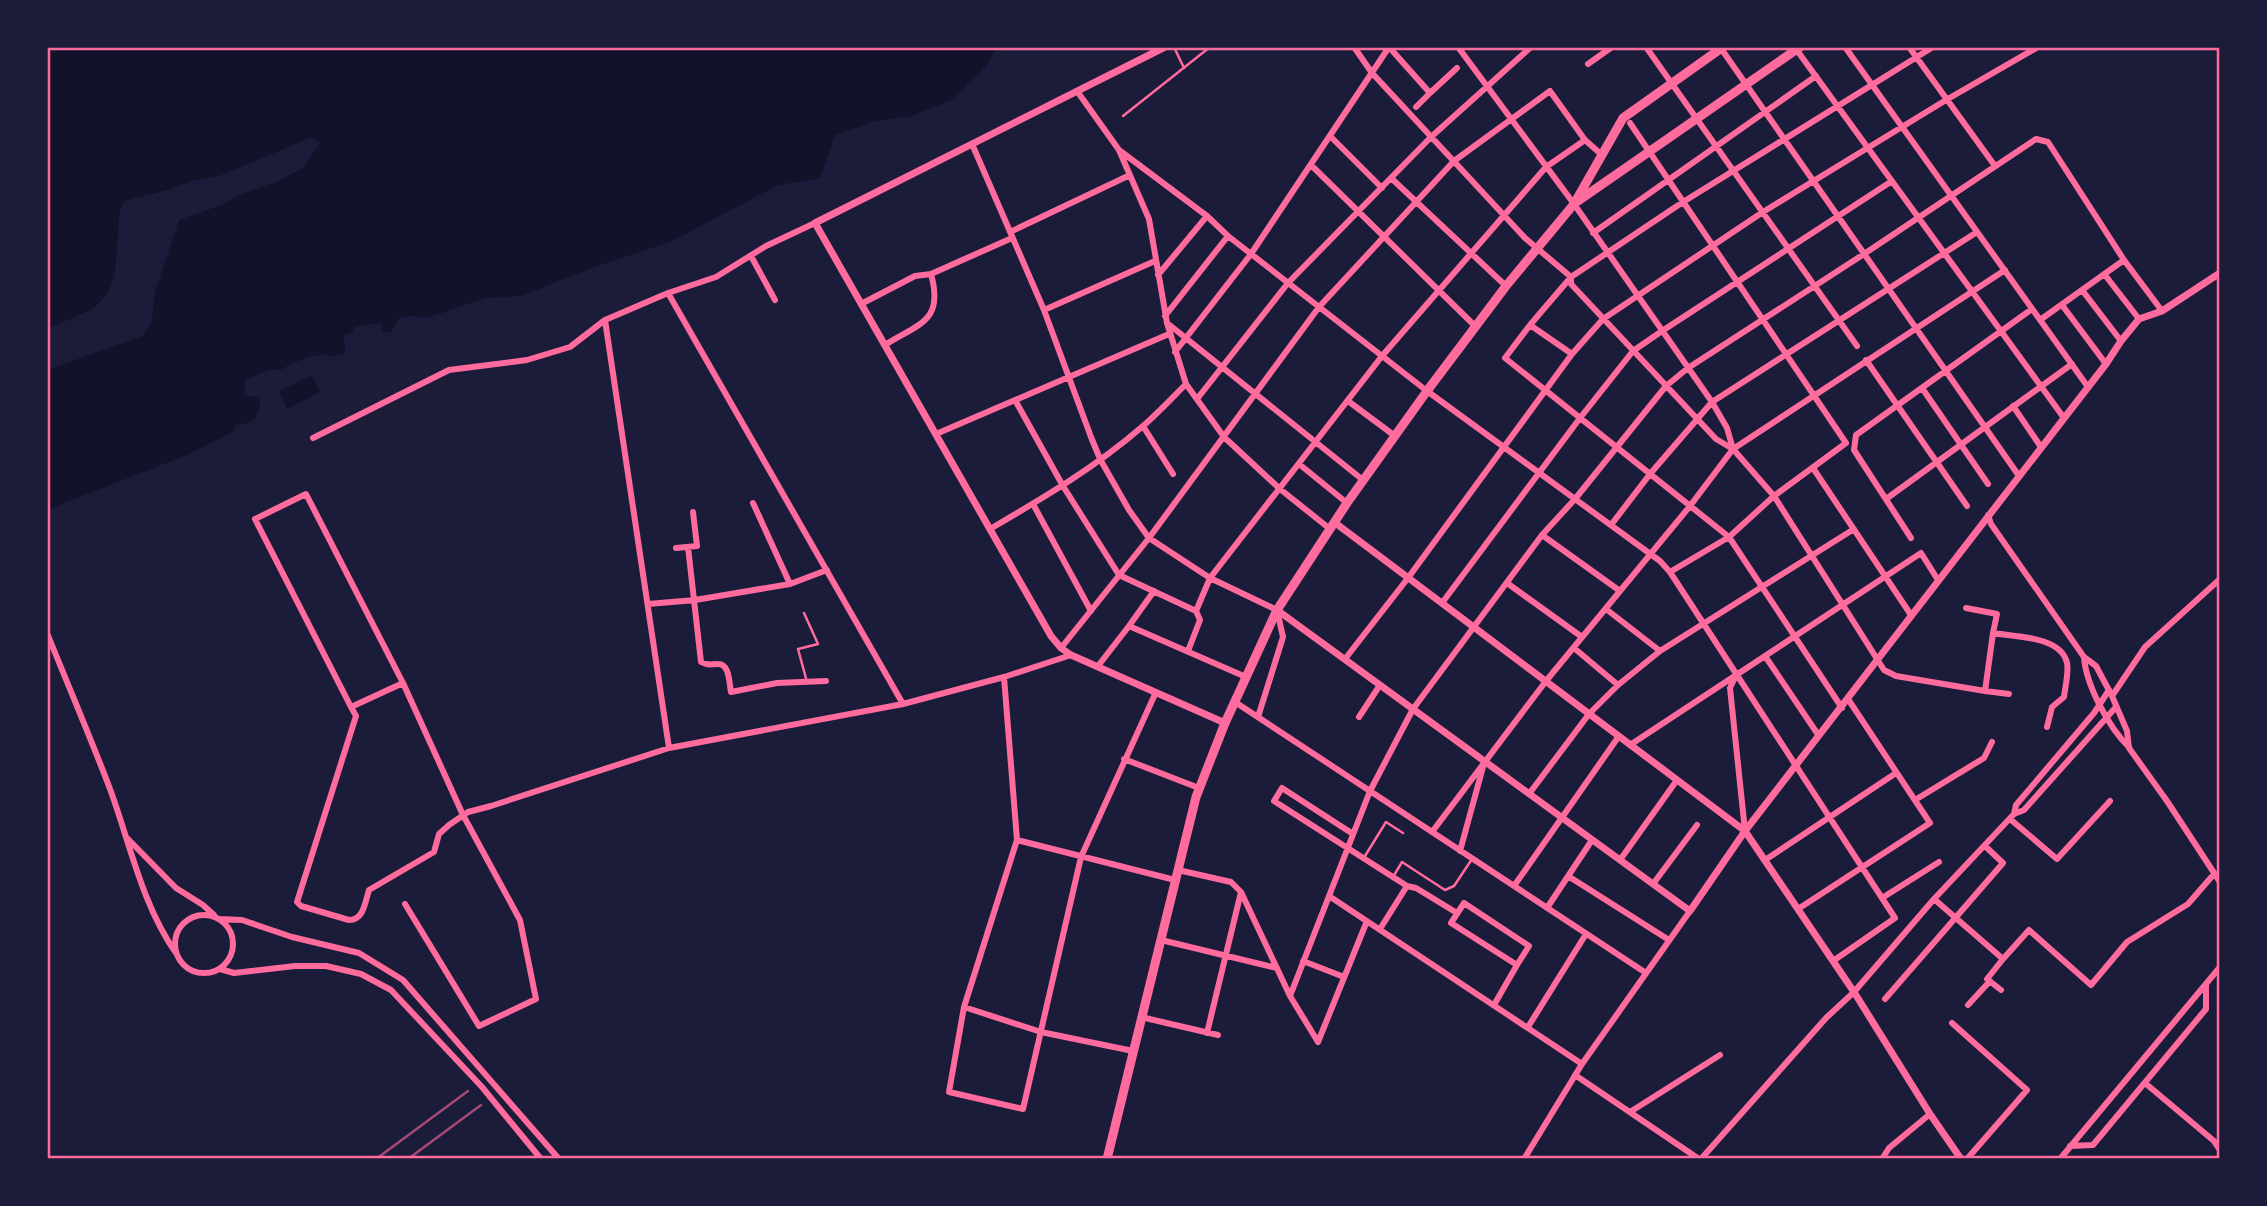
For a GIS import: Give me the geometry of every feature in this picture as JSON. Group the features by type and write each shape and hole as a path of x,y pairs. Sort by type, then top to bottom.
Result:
{"main road":[{"path":"1107,1159 1199,788 1234,702 1277,610 1347,503 1427,391 1506,286 1574,204 1623,118 1721,48"},
{"path":"1574,204 1797,48"}],"street":[{"path":"313,438 449,370 527,360 570,347 605,320 668,293 716,278 766,246 1165,47"},
{"path":"1354,47 1372,73 1525,238 1571,277 1571,284 1603,319 1716,439 1733,449 1774,496 1841,606 1884,670 1896,676 2009,694"},
{"path":"1175,352 1251,254 1389,47 1430,93"},
{"path":"1458,47 1574,204 1712,402 1727,428 1733,449"},
{"path":"1197,399 1288,283 1431,137 1531,47"},
{"path":"1588,64 1612,47"},
{"path":"1646,47 1857,346"},
{"path":"1845,47 2088,387"},
{"path":"1909,47 1995,166"},
{"path":"1842,708 1729,537 1505,358 1571,277 1733,170 1933,47"},
{"path":"1345,659 1408,578 1572,354 1603,319 1763,212 2038,47"},
{"path":"1721,48 2019,476"},
{"path":"1797,48 2064,418"},
{"path":"1416,107 1457,68"},
{"path":"1593,233 1816,76"},
{"path":"1077,91 1118,150 1149,219 1169,334 1186,384 1224,437 1280,489 1442,603 1745,831 1854,992 1961,1159"},
{"path":"1061,648 1149,538 1319,307 1454,161 1550,91 1585,140 1602,155"},
{"path":"1630,123 1846,443 1774,496 1729,537 1670,572"},
{"path":"1330,136 1381,188"},
{"path":"1290,996 1370,791 1413,709 1542,535 1575,499 1666,386 1688,368 2036,139 2048,142 2124,260 2162,310"},
{"path":"1196,611 1210,578 1382,356 1546,167 1585,140"},
{"path":"972,144 1044,310 1101,459 1129,510 1149,538 1210,578 1277,610 1690,911"},
{"path":"1118,150 1207,216 1228,236 1427,391 1660,561 1670,572 1895,918 1833,961"},
{"path":"1311,165 1475,326"},
{"path":"861,304 915,276 930,274 1011,235 1129,174"},
{"path":"1391,178 1506,286"},
{"path":"1442,603 1633,351 1892,181"},
{"path":"1158,275 1207,216"},
{"path":"815,223 1051,636 1071,655 1225,723"},
{"path":"1611,525 1650,474 1712,402 1977,232"},
{"path":"1166,319 1228,236"},
{"path":"751,256 775,300"},
{"path":"2040,320 2124,260"},
{"path":"1044,310 1155,261"},
{"path":"1432,832 1546,681 1690,506 1733,449 2005,270"},
{"path":"1524,1159 1582,1064 1745,831 1796,768 2121,341 2139,319 2162,310 2220,273"},
{"path":"885,345 928,319 935,306 935,291 930,274"},
{"path":"2105,275 2139,319"},
{"path":"2082,290 2121,341"},
{"path":"668,293 903,704"},
{"path":"2062,305 2106,364"},
{"path":"1911,538 1854,450 1856,435 2032,309"},
{"path":"1166,319 1363,481"},
{"path":"605,320 669,747"},
{"path":"1530,325 1572,354"},
{"path":"936,435 1169,334"},
{"path":"1866,360 1967,506"},
{"path":"1886,499 2072,364"},
{"path":"990,529 1063,486 1101,459 1143,426 1186,384"},
{"path":"1922,388 1988,484"},
{"path":"1016,400 1063,486 1119,575 1196,611 1200,620 1188,651"},
{"path":"1348,401 1395,436"},
{"path":"2013,406 2041,447"},
{"path":"1143,426 1173,474"},
{"path":"1300,464 1347,503"},
{"path":"1813,468 1911,615"},
{"path":"405,904 479,1026 536,999 520,920 463,815 403,683 306,494 255,519 356,716 298,902 300,906 356,920 369,890 434,852 439,834 463,815 669,747 903,704 1004,677 1071,655"},
{"path":"753,503 790,584"},
{"path":"1033,504 1091,611"},
{"path":"676,548 697,546 693,512"},
{"path":"1988,515 1991,524 2084,657 2095,666 2127,731 2129,748"},
{"path":"1529,794 1589,713 1618,685 1660,651 1854,530"},
{"path":"1542,535 1620,591"},
{"path":"688,547 701,662 708,666 724,666 727,669 731,692 777,683 826,681"},
{"path":"1630,745 1921,553 1938,580"},
{"path":"648,604 695,600 790,584 827,570"},
{"path":"2012,816 2016,805 2146,647 2220,579"},
{"path":"1507,583 1583,637"},
{"path":"1098,666 1154,591"},
{"path":"1966,608 1997,614 1985,691"},
{"path":"1606,609 1660,651"},
{"path":"1258,717 1283,637 1277,610"},
{"path":"1129,626 1246,677"},
{"path":"47,633 110,790 124,835 162,933 182,965 194,972 207,974 220,970 234,973 295,966 327,966 361,974 391,990 482,1087 541,1159"},
{"path":"1993,633 2046,642 2061,649 2068,664 2064,697 2052,707 2047,727"},
{"path":"1574,648 1618,685"},
{"path":"1765,656 1819,736"},
{"path":"2084,657 2085,670 2117,736 2129,748 2167,801 2220,882"},
{"path":"1736,675 1730,688 1745,831"},
{"path":"1004,677 1017,840 964,1007 949,1092 1023,1109 1082,857 1156,691"},
{"path":"351,707 403,683"},
{"path":"1359,717 1380,685"},
{"path":"1798,909 1930,823 1848,699"},
{"path":"1234,702 1646,973"},
{"path":"1575,1075 1700,1159 1826,1018 1854,992 1934,900 2012,816 2024,810 2116,707"},
{"path":"1514,886 1619,736"},
{"path":"1915,800 1984,758 1992,742"},
{"path":"1124,759 1199,788"},
{"path":"1460,851 1485,761"},
{"path":"1765,860 1896,773"},
{"path":"1620,860 1677,780"},
{"path":"1353,834 1283,788 1274,802 1392,877 1457,913"},
{"path":"2012,816 2057,859 2110,801"},
{"path":"1653,884 1697,825"},
{"path":"124,835 176,888 204,905 225,923 232,934 234,947 229,960 220,970"},
{"path":"1547,908 1592,839"},
{"path":"1017,840 1175,880"},
{"path":"1885,999 2003,863 1985,846"},
{"path":"1882,898 1939,862"},
{"path":"1178,870 1231,882 1241,892 1290,996 1318,1042 1367,920"},
{"path":"2001,990 1987,979 2029,930 2091,985 2127,942 2188,904 2214,874"},
{"path":"1568,876 1669,940"},
{"path":"1380,929 1407,886"},
{"path":"1207,1032 1241,892"},
{"path":"1329,896 1582,1064"},
{"path":"1934,900 2003,959"},
{"path":"1494,1005 1529,946 1464,903 1451,923 1517,965"},
{"path":"176,953 175,937 183,923 197,915 242,920 292,937 359,953 403,980 559,1159"},
{"path":"1528,1027 1586,934"},
{"path":"1161,940 1277,968"},
{"path":"1303,961 1344,977"},
{"path":"2060,1159 2220,967"},
{"path":"1968,1005 1990,981"},
{"path":"2070,1146 2093,1145 2206,1009 2206,984"},
{"path":"964,1007 1041,1032 1133,1051"},
{"path":"1141,1017 1218,1035"},
{"path":"1952,1023 2027,1090 1968,1159"},
{"path":"1630,1112 1720,1055"},
{"path":"2145,1083 2214,1141 2220,1150"},
{"path":"1882,1159 1889,1148 1930,1114"}],"lane":[{"path":"1174,47 1184,68"},
{"path":"1123,116 1210,47"},
{"path":"804,613 818,644 798,649 807,682"},
{"path":"1363,859 1386,822 1403,833"},
{"path":"1392,877 1402,862 1446,890 1454,887 1472,859"}],"shaded area":[{"path":"47,47 998,47 981,72 951,100 912,116 875,121 835,135 820,178 778,185 672,241 594,267 521,296 485,298 430,317 400,317 391,332 382,333 381,323 355,327 351,333 344,335 345,354 331,357 324,354 312,356 283,369 270,370 245,379 244,393 247,396 261,397 253,420 236,425 233,432 187,455 51,508 47,499 47,370 143,336 152,321 155,292 179,220 222,205 243,193 276,182 303,168 320,142 310,138 219,176 192,181 125,201 120,209 117,264 109,289 92,310 47,329"},
{"path":"312,375 320,392 287,409 279,391"}],"pier":[{"path":"310,138 320,142 303,168 276,182 243,193 222,205 175,220 301,165 315,144 310,142 280,153 220,180 193,184 127,204 124,210 119,274 112,294 96,312 86,318 47,333 47,329 93,309 109,292 115,273 120,209 125,201 192,181 220,176"}],"railway":[{"path":"376,1159 468,1091"},
{"path":"408,1159 481,1105"}]}
